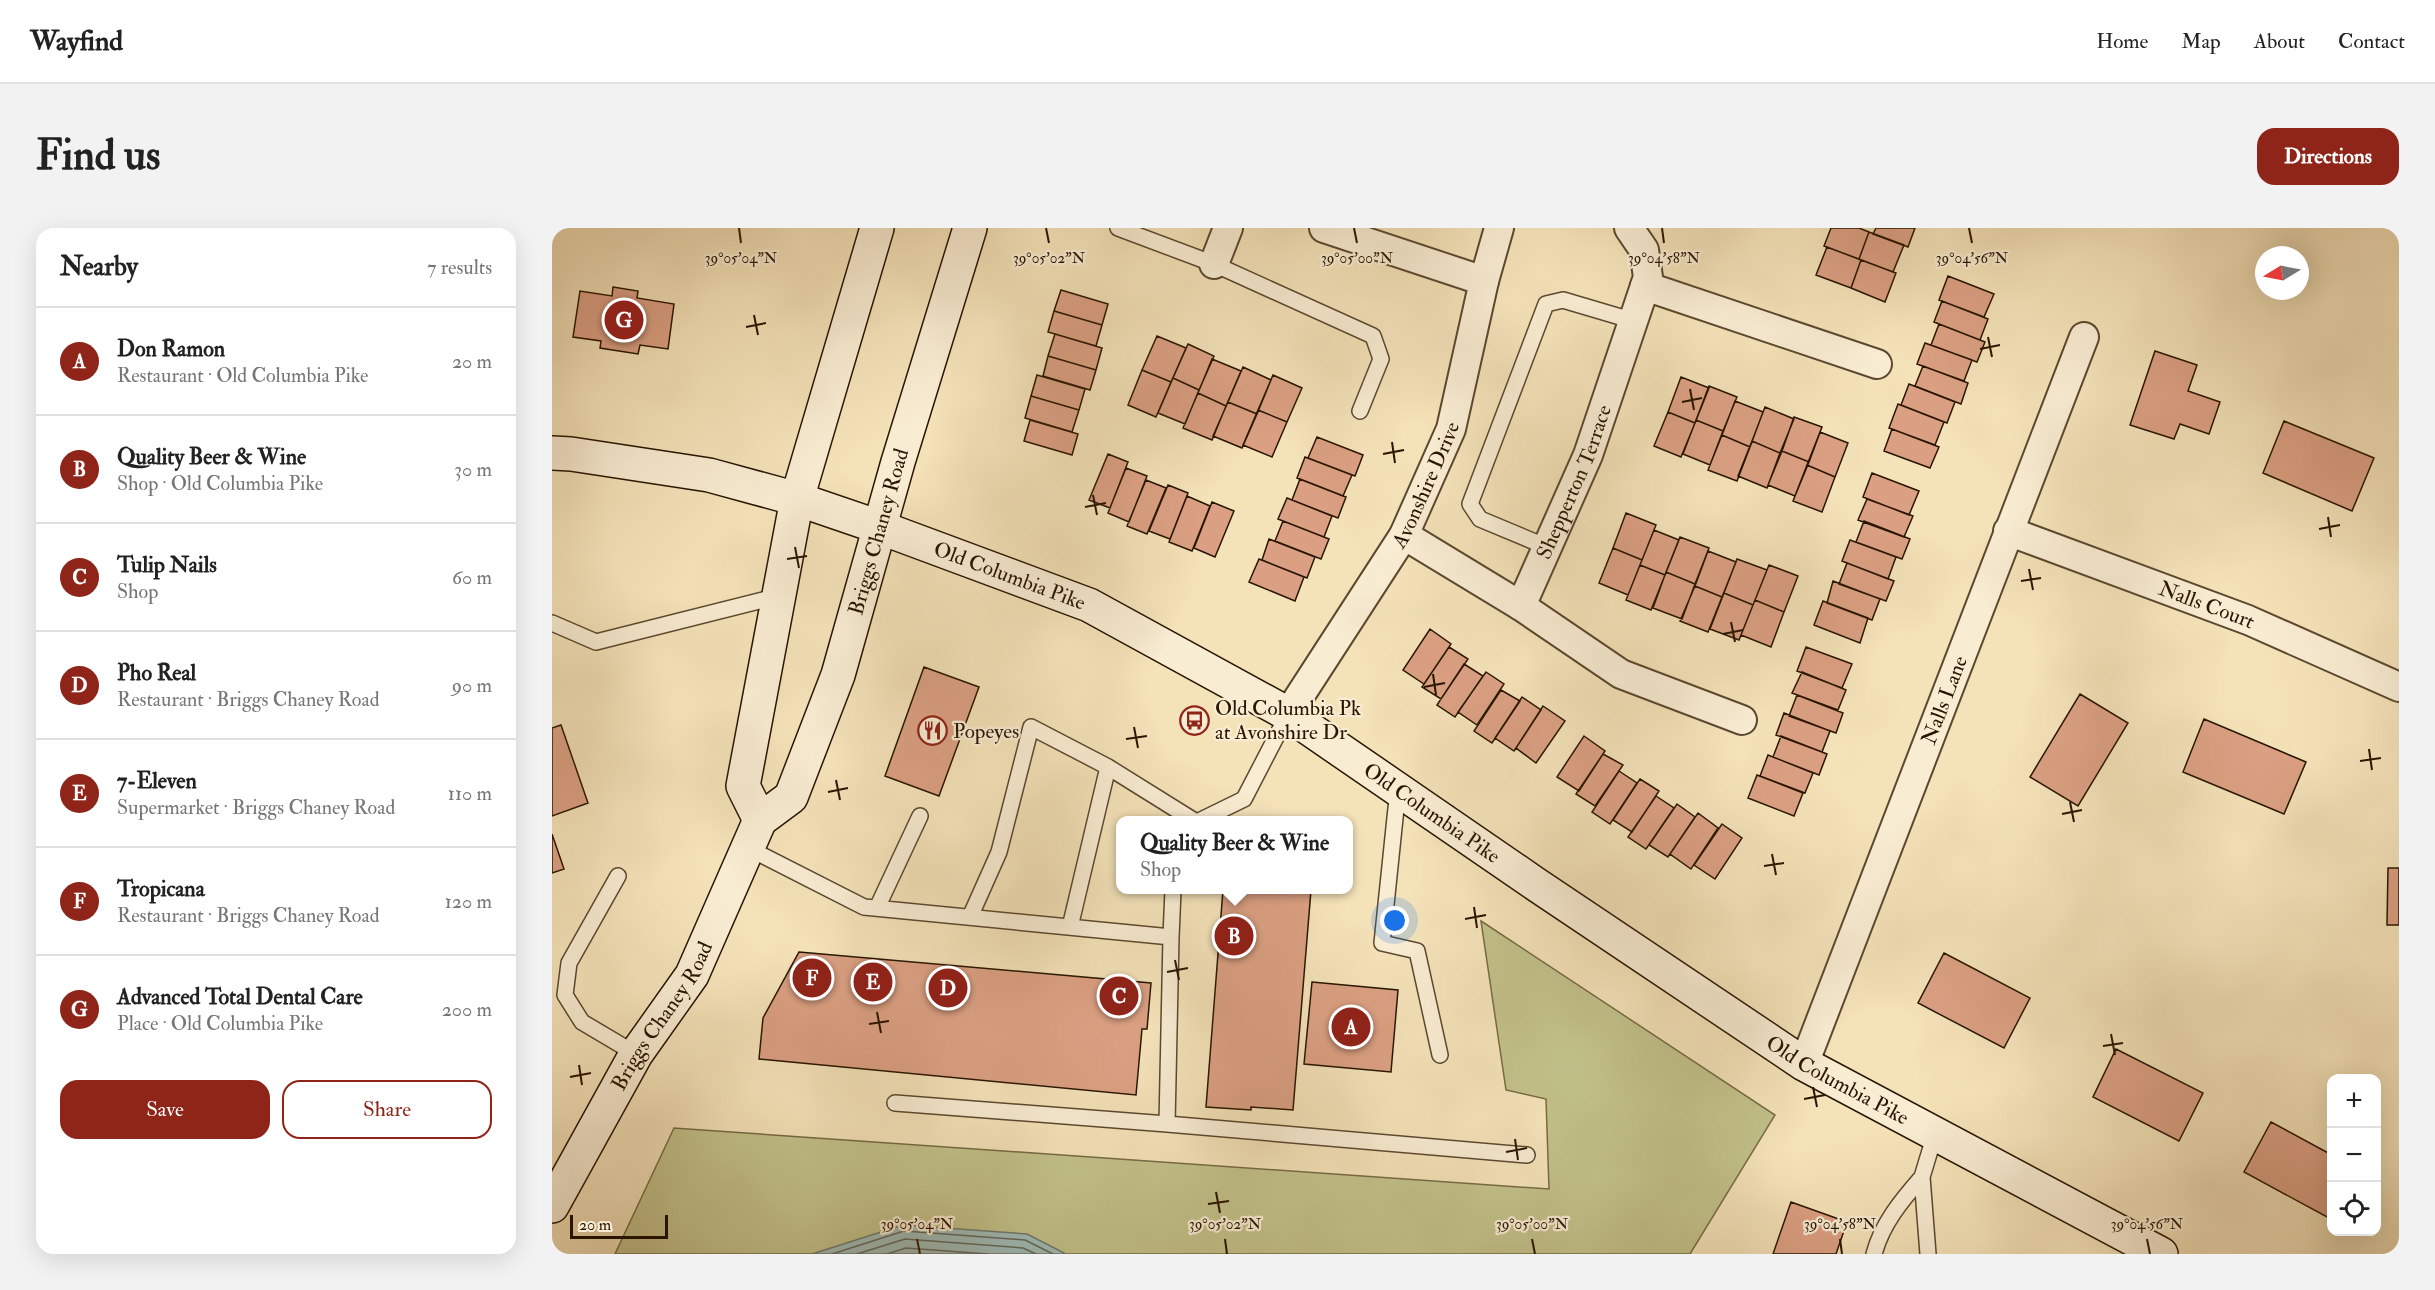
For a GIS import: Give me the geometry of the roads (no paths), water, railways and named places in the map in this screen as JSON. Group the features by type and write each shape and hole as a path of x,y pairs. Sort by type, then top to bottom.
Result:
{"main road":[{"path":"754,834 743,786 797,499 877,228"},
{"name":"Briggs Chaney Road","path":"552,1206 636,1054 692,975 754,834 791,797 838,675 879,526 970,228"},
{"name":"Old Columbia Pike","path":"552,453 709,475 797,499 879,526 1089,605 1288,714 1804,1064 2161,1254"}],"street":[{"path":"1214,264 1228,228"},
{"path":"1324,228 1484,281"},
{"name":"Avonshire Drive","path":"1288,714 1404,535 1451,429 1484,281 1499,228"},
{"name":"Shepperton Terrace","path":"1521,606 1588,454 1648,277 1644,250 1629,228"},
{"path":"1645,286 1876,364"},
{"name":"Nalls Lane","path":"1804,1064 2084,337"},
{"name":"Nalls Court","path":"2008,531 2248,620 2399,687"},
{"path":"1404,535 1521,606 1621,674 1742,720"}],"lane":[{"path":"1118,228 1214,264 1373,336 1381,359 1360,411"},
{"path":"1547,547 1480,519 1470,504 1546,304 1563,300 1634,321"},
{"path":"552,623 596,642 779,596"},
{"path":"1209,816 1244,799 1288,714"},
{"path":"970,917 999,852 1031,727 1108,767 1187,816"},
{"path":"1070,927 1108,767"},
{"path":"1398,789 1382,943 1417,951 1440,1054"},
{"path":"877,908 920,816"},
{"path":"754,834 864,907 1171,937"},
{"path":"618,876 569,963 565,995 582,1022 636,1054"},
{"path":"1167,1124 1173,894"},
{"path":"895,1103 1527,1155"},
{"path":"1928,1254 1922,1177 1935,1134"},
{"path":"1874,1254 1879,1235 1901,1201 1922,1177"}],"water":[{"path":"903,1225 1027,1234 1066,1254 812,1254"}],"place":[{"name":"Advanced Total Dental Care","path":"624,320"},
{"name":"Old Columbia Pk at Avonshire Dr","path":"1194,720"},
{"name":"Popeyes","path":"932,731"},
{"name":"Quality Beer & Wine","path":"1234,936"},
{"name":"Tropicana","path":"812,978"},
{"name":"7-Eleven","path":"873,982"},
{"name":"Pho Real","path":"948,988"},
{"name":"Tulip Nails","path":"1119,996"},
{"name":"Don Ramon","path":"1351,1027"}]}
